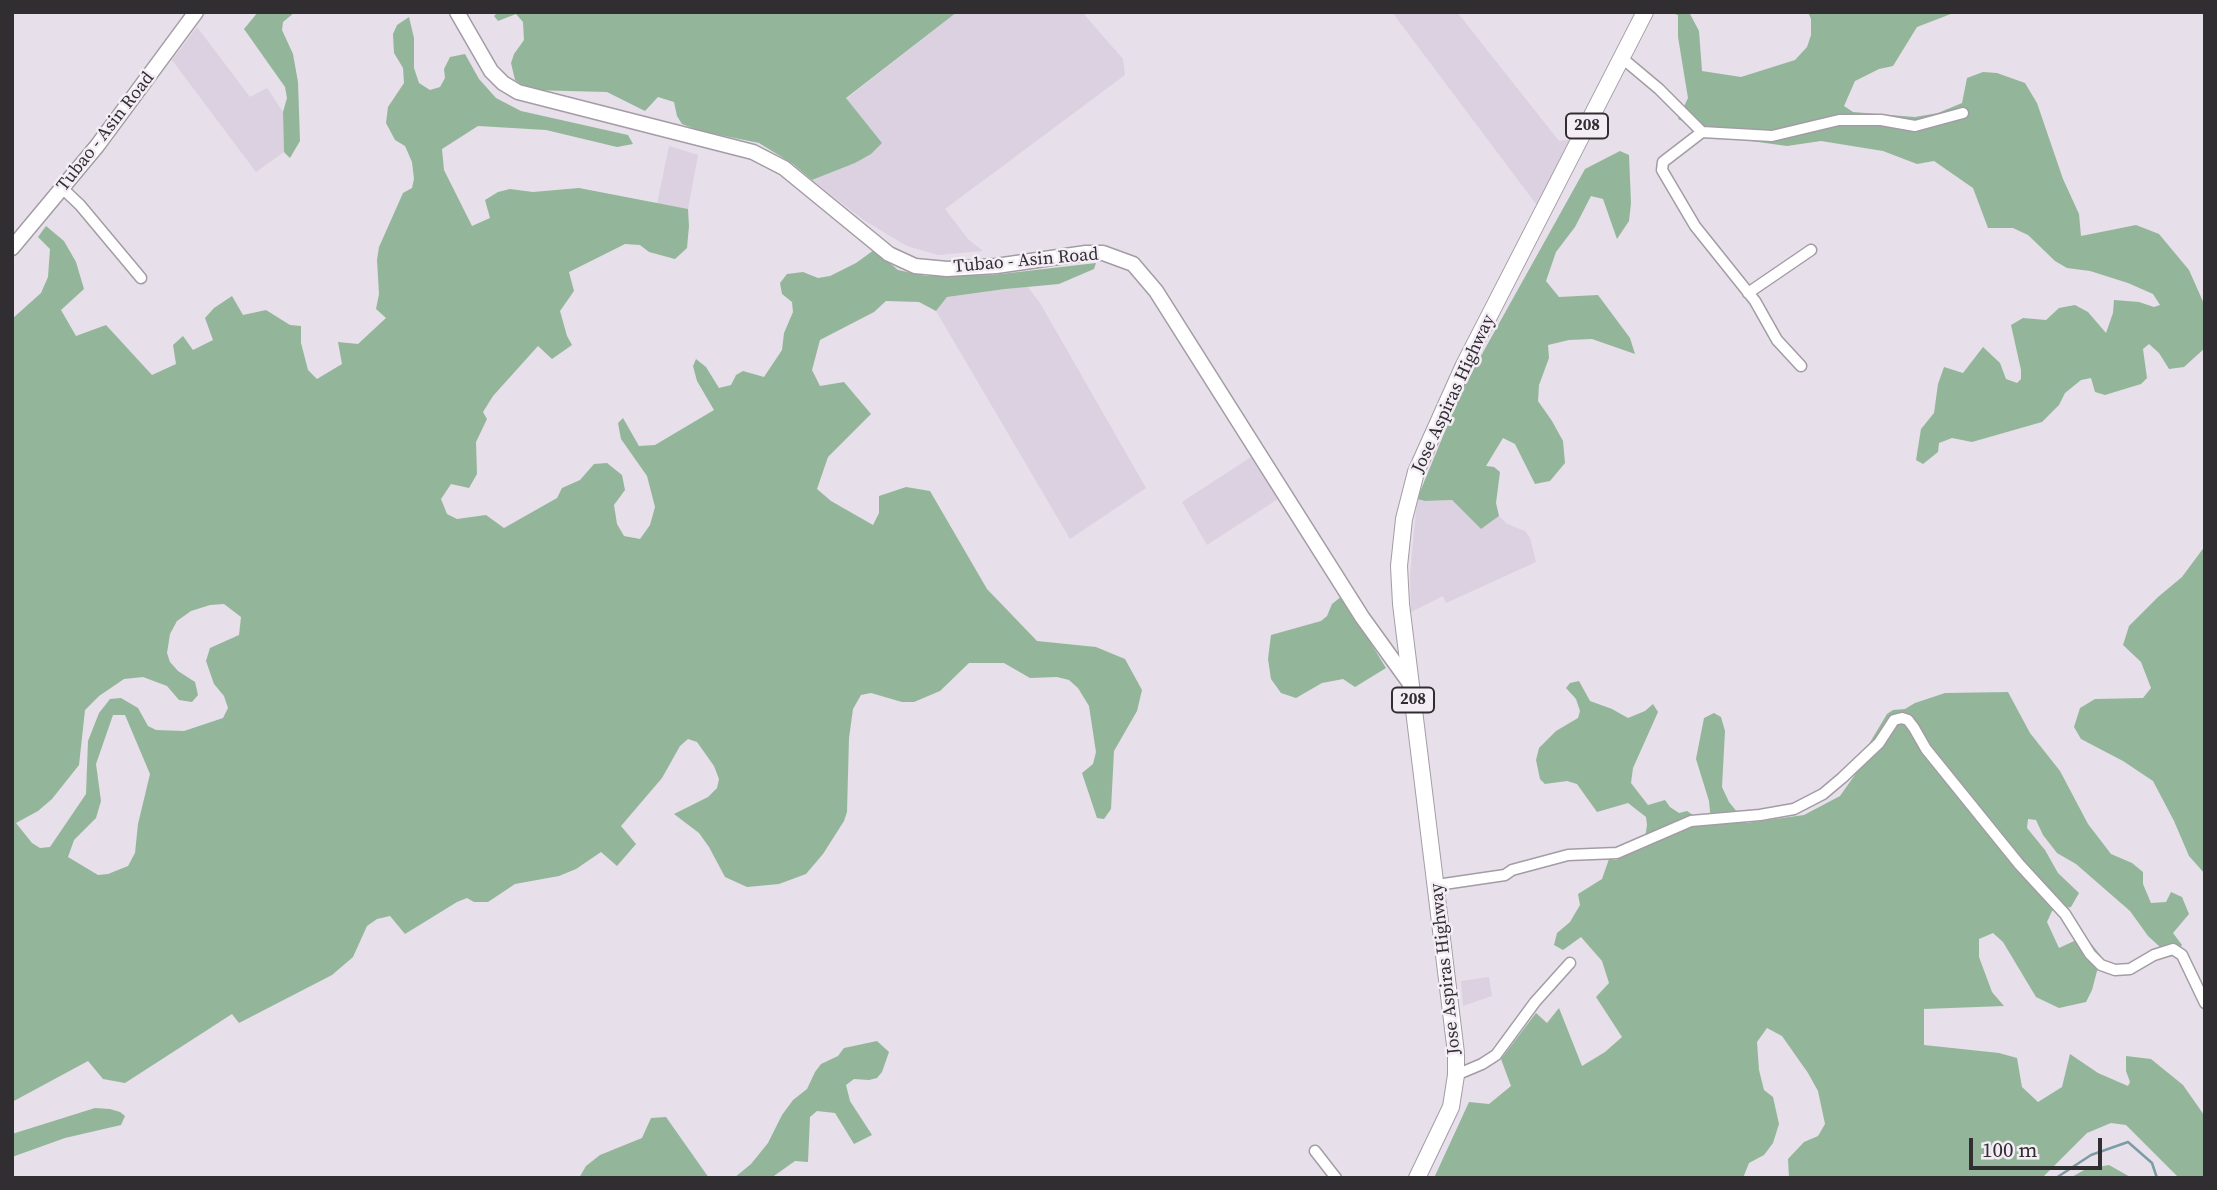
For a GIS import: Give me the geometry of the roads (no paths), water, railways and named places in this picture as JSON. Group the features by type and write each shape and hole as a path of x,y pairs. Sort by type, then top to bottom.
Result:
{"main road":[{"name":"Tubao - Asin Road","path":"12,248 97,146 197,12"},
{"name":"Tubao - Asin Road","path":"457,12 491,71 517,92 753,152 784,168 889,254 915,266 947,269 996,266 1086,253 1103,253 1133,264 1156,291 1362,617 1411,685"},
{"name":"Jose Aspiras Highway","path":"1417,1178 1451,1107 1456,1075 1452,1012 1401,604 1399,566 1404,519 1416,472 1464,365 1645,12"}],"street":[{"path":"1622,58 1659,89 1702,132"},
{"path":"1801,366 1777,340 1755,301 1695,226 1661,169 1664,161 1702,132 1768,136 1839,120 1881,120 1915,125 1963,113"},
{"path":"62,188 80,205 141,278"},
{"path":"1748,293 1811,250"},
{"path":"1437,885 1504,875 1512,870 1568,855 1617,853 1690,821 1794,809 1823,794 1842,778 1879,743 1894,720 1902,718 1914,728 1926,749 2019,864 2065,914 2090,954 2101,965 2115,970 2130,969 2173,949 2182,955 2205,1003"},
{"path":"1456,1075 1496,1055 1535,1002 1570,963"},
{"path":"1315,1151 1336,1178"}],"waterway":[{"path":"2056,1178 2091,1155 2128,1142 2152,1163 2157,1178"}]}
